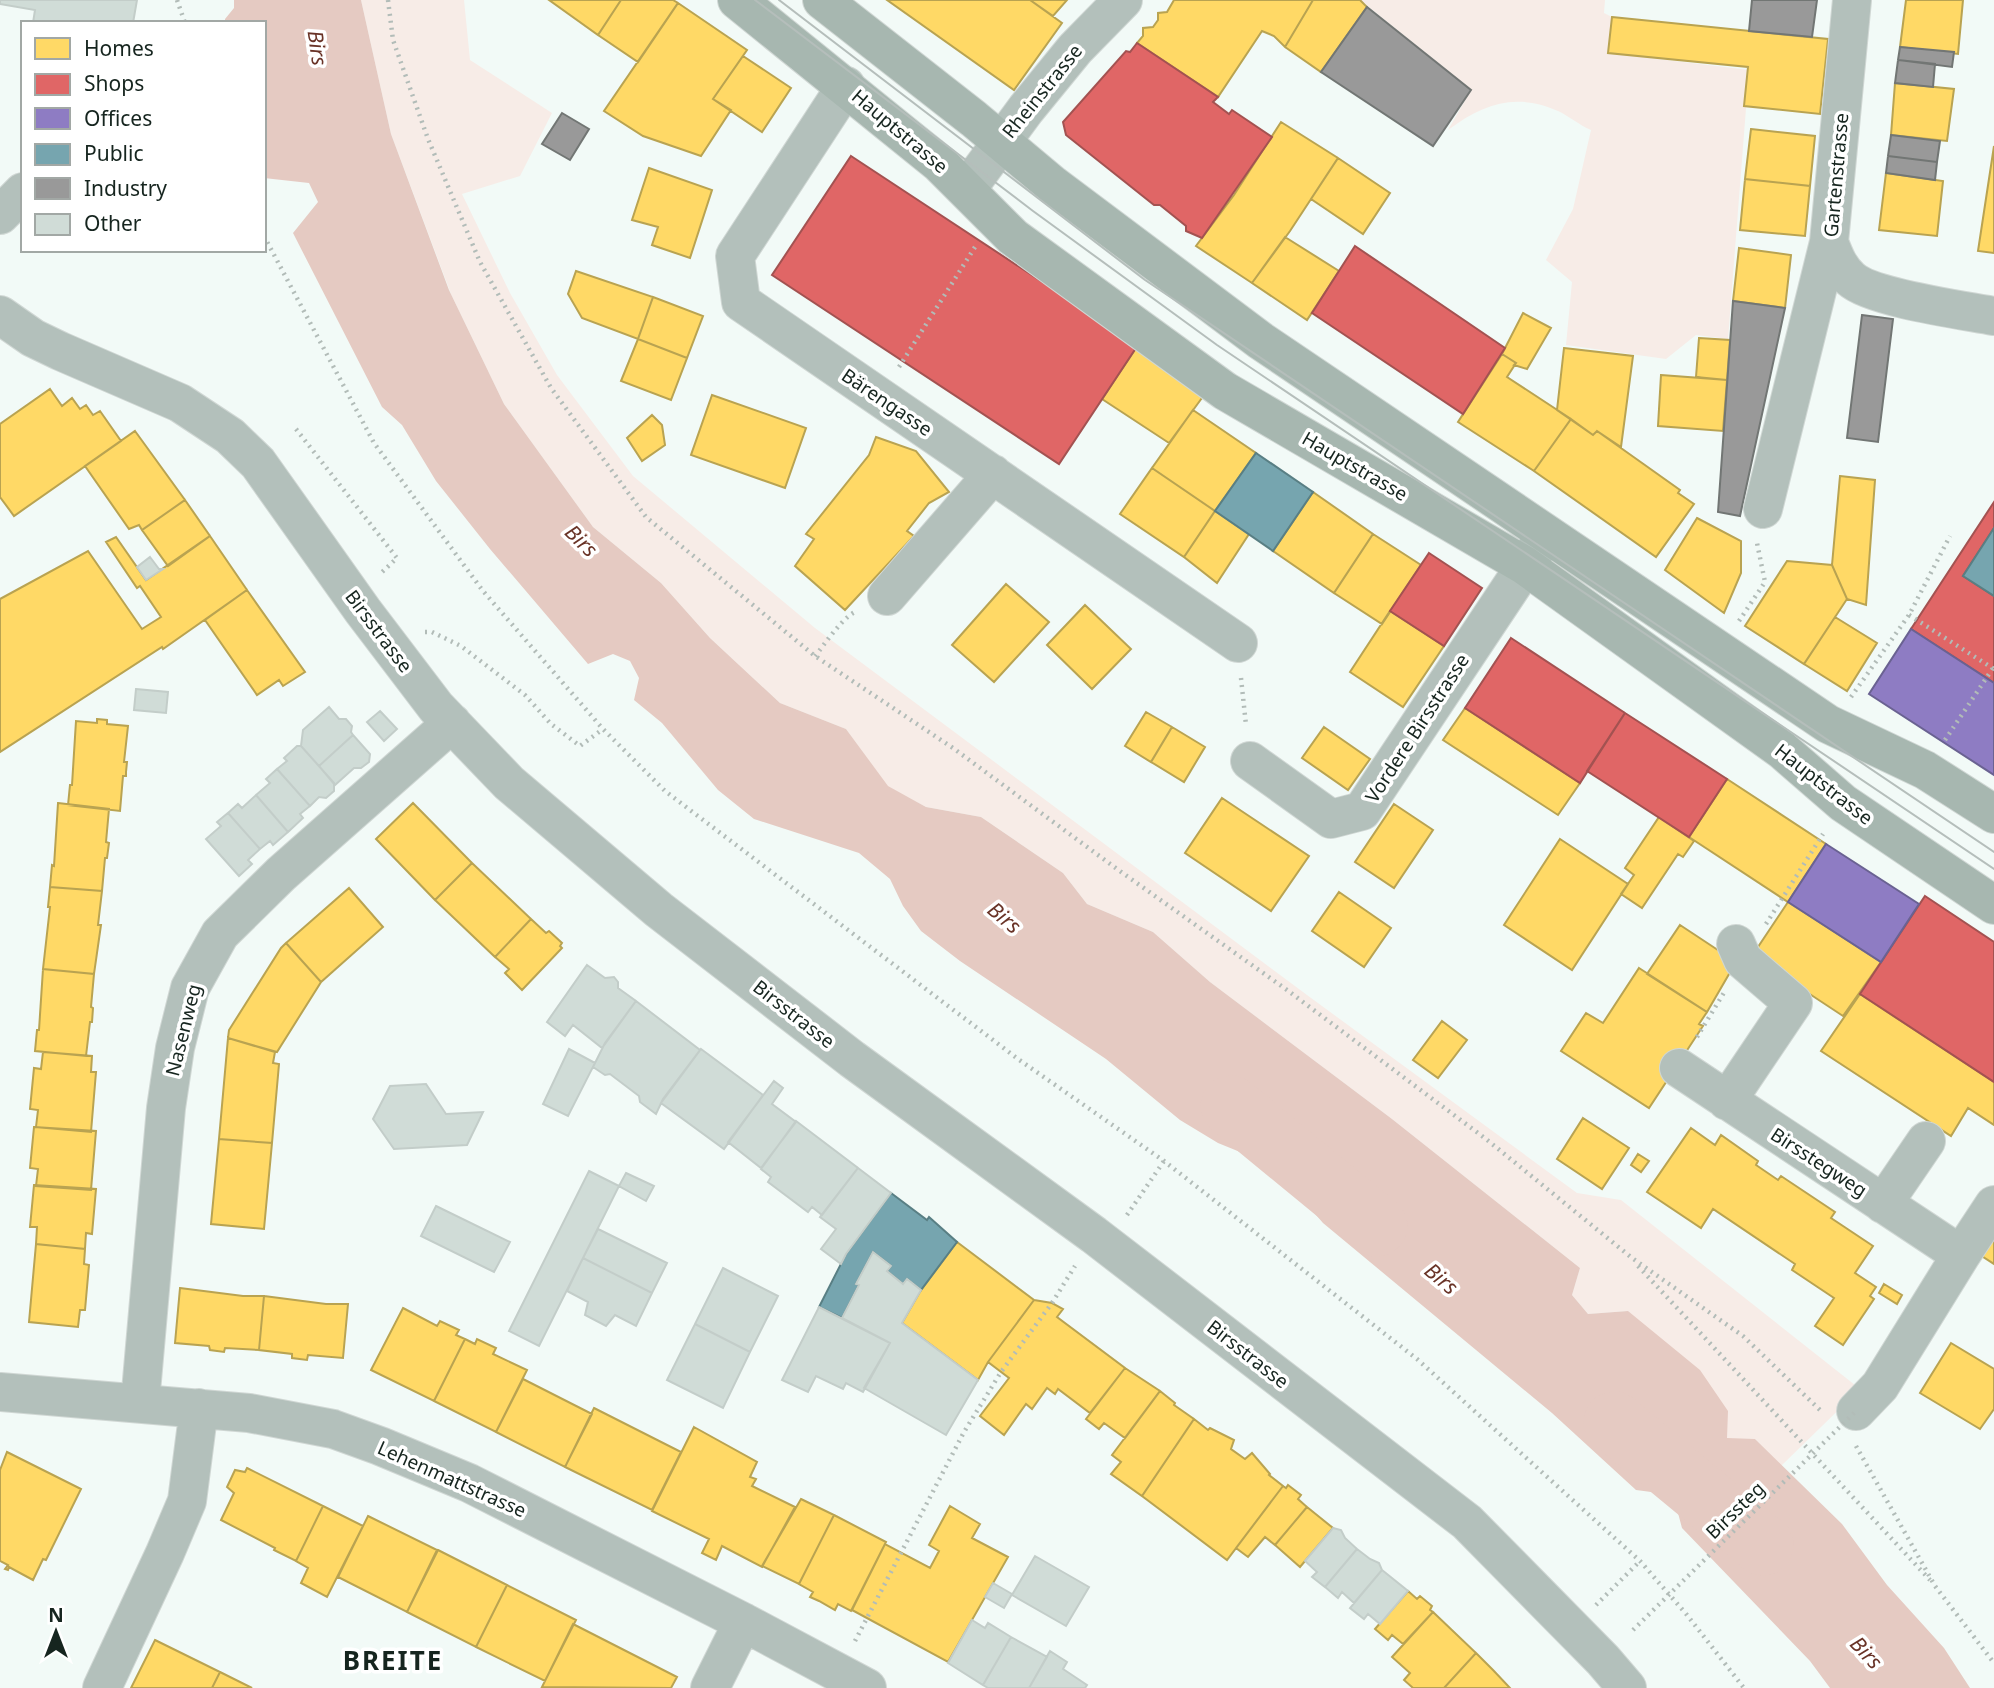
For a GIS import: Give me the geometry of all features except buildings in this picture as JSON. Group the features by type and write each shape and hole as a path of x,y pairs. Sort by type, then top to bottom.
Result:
{"main road":[{"name":"Hauptstrasse","path":"737,0 846,86 967,189 1013,237 1225,391 1535,550 1720,651 1828,724 1925,770 1994,814"},
{"name":"Hauptstrasse","path":"822,0 974,119 1060,191 1535,550 1782,750 1843,803 1994,905"}],"street":[{"name":"Rheinstrasse","path":"967,189 1000,142 1074,49 1124,0"},
{"name":"Gartenstrasse","path":"1852,0 1829,242 1838,264 1851,280 1871,292 1994,316"},
{"name":"Bärengasse","path":"846,86 735,256 741,302 1238,643"},
{"path":"0,215 21,194"},
{"path":"1763,509 1829,242"},
{"name":"Birsstrasse","path":"0,315 51,347 180,403 230,436 258,463 363,611 452,723 509,783 659,909 852,1059 1109,1227 1466,1522 1603,1660 1627,1688"},
{"path":"887,596 993,474"},
{"name":"Vordere Birsstrasse","path":"1250,761 1331,819 1362,811 1535,550"},
{"name":"Nasenweg","path":"140,1403 166,1108 174,1048 190,988 219,934 281,874 452,723"},
{"path":"1727,1101 1793,1003 1743,960 1736,944"},
{"name":"Birsstegweg","path":"1679,1068 1961,1255"},
{"path":"1883,1204 1926,1141"},
{"path":"1842,1425 1880,1387 1994,1205"},
{"name":"Lehenmattstrasse","path":"0,1391 249,1413 333,1430 380,1446 469,1483 853,1680"},
{"path":"103,1688 187,1501 199,1408"},
{"path":"710,1688 744,1622"}],"path":[{"path":"177,0 184,21"},
{"path":"388,0 393,40 433,151 480,262 551,388 646,517 814,656 953,748 1287,990 1486,1139 1632,1258 1743,1336 1842,1425 1935,1586"},
{"path":"880,396 995,218"},
{"path":"266,240 374,443 483,591 603,729 676,800 1017,1059 1164,1161 1417,1359 1640,1561 1687,1615 1744,1688"},
{"path":"296,429 397,558 385,570"},
{"path":"1720,651 1765,582 1755,535 1763,509"},
{"path":"1828,724 1854,693 1909,615 1950,536"},
{"path":"1909,615 1994,668 1925,770"},
{"path":"814,656 846,616"},
{"path":"414,631 432,632 461,646 525,695 551,724 580,746 603,729"},
{"path":"1238,643 1250,761"},
{"path":"853,1680 894,1563 964,1432 1001,1372 1109,1227 1164,1161"},
{"path":"1632,1258 1935,1586 1994,1663"},
{"name":"Birssteg","path":"1633,1630 1842,1425"},
{"path":"1597,1604 1640,1561"}],"shaded area":[{"path":"361,0 464,0 470,60 552,113 520,176 462,194 510,293 557,375 633,476 815,628 1307,995 1577,1193 1621,1200 1860,1389 1781,1466 1755,1439 1727,1439 1628,1311 1588,1314 1572,1295 1580,1268 1392,1119 1210,982 1153,932 1087,904 1063,873 981,817 926,807 887,786 846,729 780,703 710,638 661,583 593,527 504,404 451,294 391,134"},
{"path":"1360,0 1605,0 1604,13 1612,17 1609,53 1749,70 1728,339 1696,335 1666,359 1566,345 1572,282 1546,260 1573,209 1591,130 1542,105 1514,102 1474,113 1448,130 1471,90"}],"water":[{"path":"234,0 361,0 391,134 449,290 504,404 593,527 661,583 710,638 780,703 846,729 888,786 926,807 981,817 1063,873 1087,904 1153,932 1210,982 1392,1119 1580,1268 1572,1295 1588,1314 1628,1311 1700,1370 1728,1411 1727,1438 1755,1439 1842,1524 1887,1585 1944,1648 1970,1688 1830,1688 1810,1661 1682,1528 1678,1513 1689,1502 1705,1477 1690,1467 1659,1493 1636,1490 1552,1413 1323,1223 1297,1193 1327,1158 1317,1140 1282,1169 1218,1143 1180,1120 1106,1059 960,961 921,931 903,906 890,879 859,853 754,819 718,790 662,723 634,700 639,678 630,661 613,654 588,664 490,549 436,481 402,425 382,407 293,233 318,202 309,183 266,178 266,21 225,21 234,8"}],"waterway":[{"name":"Birs","path":"1231,1106 1377,1226"},
{"name":"Birs","path":"1614,1422 1763,1545"}],"tram line":[{"path":"755,0 1033,211 1217,345 1994,869"},
{"path":"779,0 1145,280 1994,852"}],"district":[{"name":"BREITE","path":"393,1661"}]}
